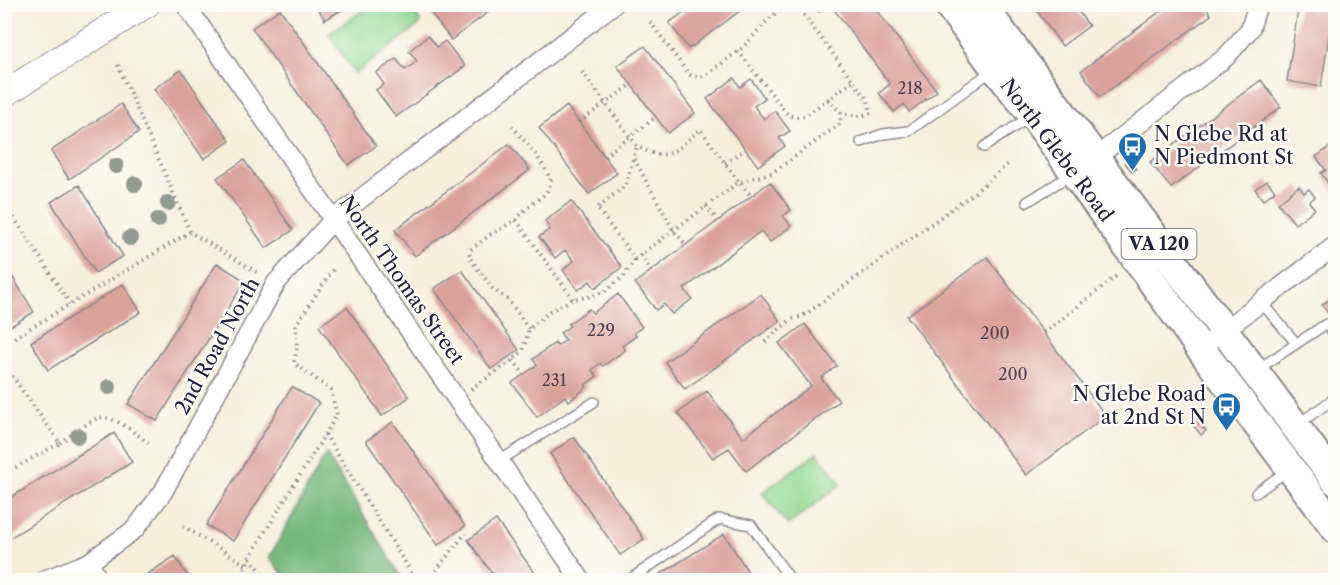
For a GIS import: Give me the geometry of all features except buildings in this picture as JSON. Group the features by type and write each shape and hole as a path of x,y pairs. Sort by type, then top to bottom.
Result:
{"main road":[{"name":"North Glebe Road","path":"948,4 1033,115 1084,165 1223,331 1333,474"},
{"name":"North Glebe Road","path":"981,4 1084,165 1137,259 1200,348 1335,529"}],"street":[{"path":"4,94 147,4"},
{"name":"North Thomas Street","path":"185,4 581,580"},
{"name":"2nd Road North","path":"44,580 88,564 135,529 162,492 276,283 333,220 614,4"},
{"path":"1084,165 1226,57 1250,29 1258,4"},
{"path":"1200,348 1335,245"},
{"path":"88,564 99,580"}],"lane":[{"path":"861,142 884,134 909,131 995,68"},
{"path":"984,147 1033,115"},
{"path":"1027,202 1084,165"},
{"path":"1261,302 1296,343"},
{"path":"1254,372 1326,324 1335,336"},
{"path":"1296,427 1335,397"},
{"path":"499,461 594,402"},
{"path":"1256,493 1291,468"},
{"path":"629,580 719,519 751,525 791,580"}],"path":[{"path":"650,22 688,73 695,77 704,76 738,51 767,21 787,6 792,5 798,8 868,101 872,112 861,116 842,113 828,99"},
{"path":"738,51 788,115 795,117 805,116 853,81"},
{"path":"118,65 190,232 276,283"},
{"path":"582,72 637,146 656,155 667,155 675,151 700,129 751,196"},
{"path":"579,122 631,85"},
{"path":"470,389 523,351 529,329 550,310 573,299 593,296 605,291 624,276 635,259 739,182 772,173 840,124 842,113"},
{"path":"604,156 656,117"},
{"path":"512,126 537,156 551,179 549,188 516,220 470,250 469,257 492,288 509,301 529,329"},
{"path":"635,259 597,208 625,186 637,146"},
{"path":"725,163 745,149"},
{"path":"634,159 674,231 686,245"},
{"path":"765,342 790,320 803,316 974,193 1008,164"},
{"path":"4,202 70,304"},
{"path":"706,206 718,221"},
{"path":"516,220 573,299"},
{"path":"4,344 190,232"},
{"path":"641,255 651,271"},
{"path":"241,580 249,558 337,415 331,390 294,363 297,347 296,325 334,268"},
{"path":"1044,333 1106,284"},
{"path":"513,360 524,374"},
{"path":"4,367 60,443"},
{"path":"4,474 99,418 109,418 152,446"},
{"path":"325,434 416,580"},
{"path":"183,525 246,566"},
{"path":"428,580 465,533"},
{"path":"249,558 268,580"}],"green space":[{"path":"371,5 420,5 415,8 420,24 355,74 329,34"},
{"path":"817,453 841,484 788,525 762,493"},
{"path":"326,454 403,580 288,580 269,558"}],"place":[{"name":"N Glebe Rd at N Piedmont St","path":"1133,172"},
{"name":"N Glebe Road at 2nd St N","path":"1227,432"}]}
